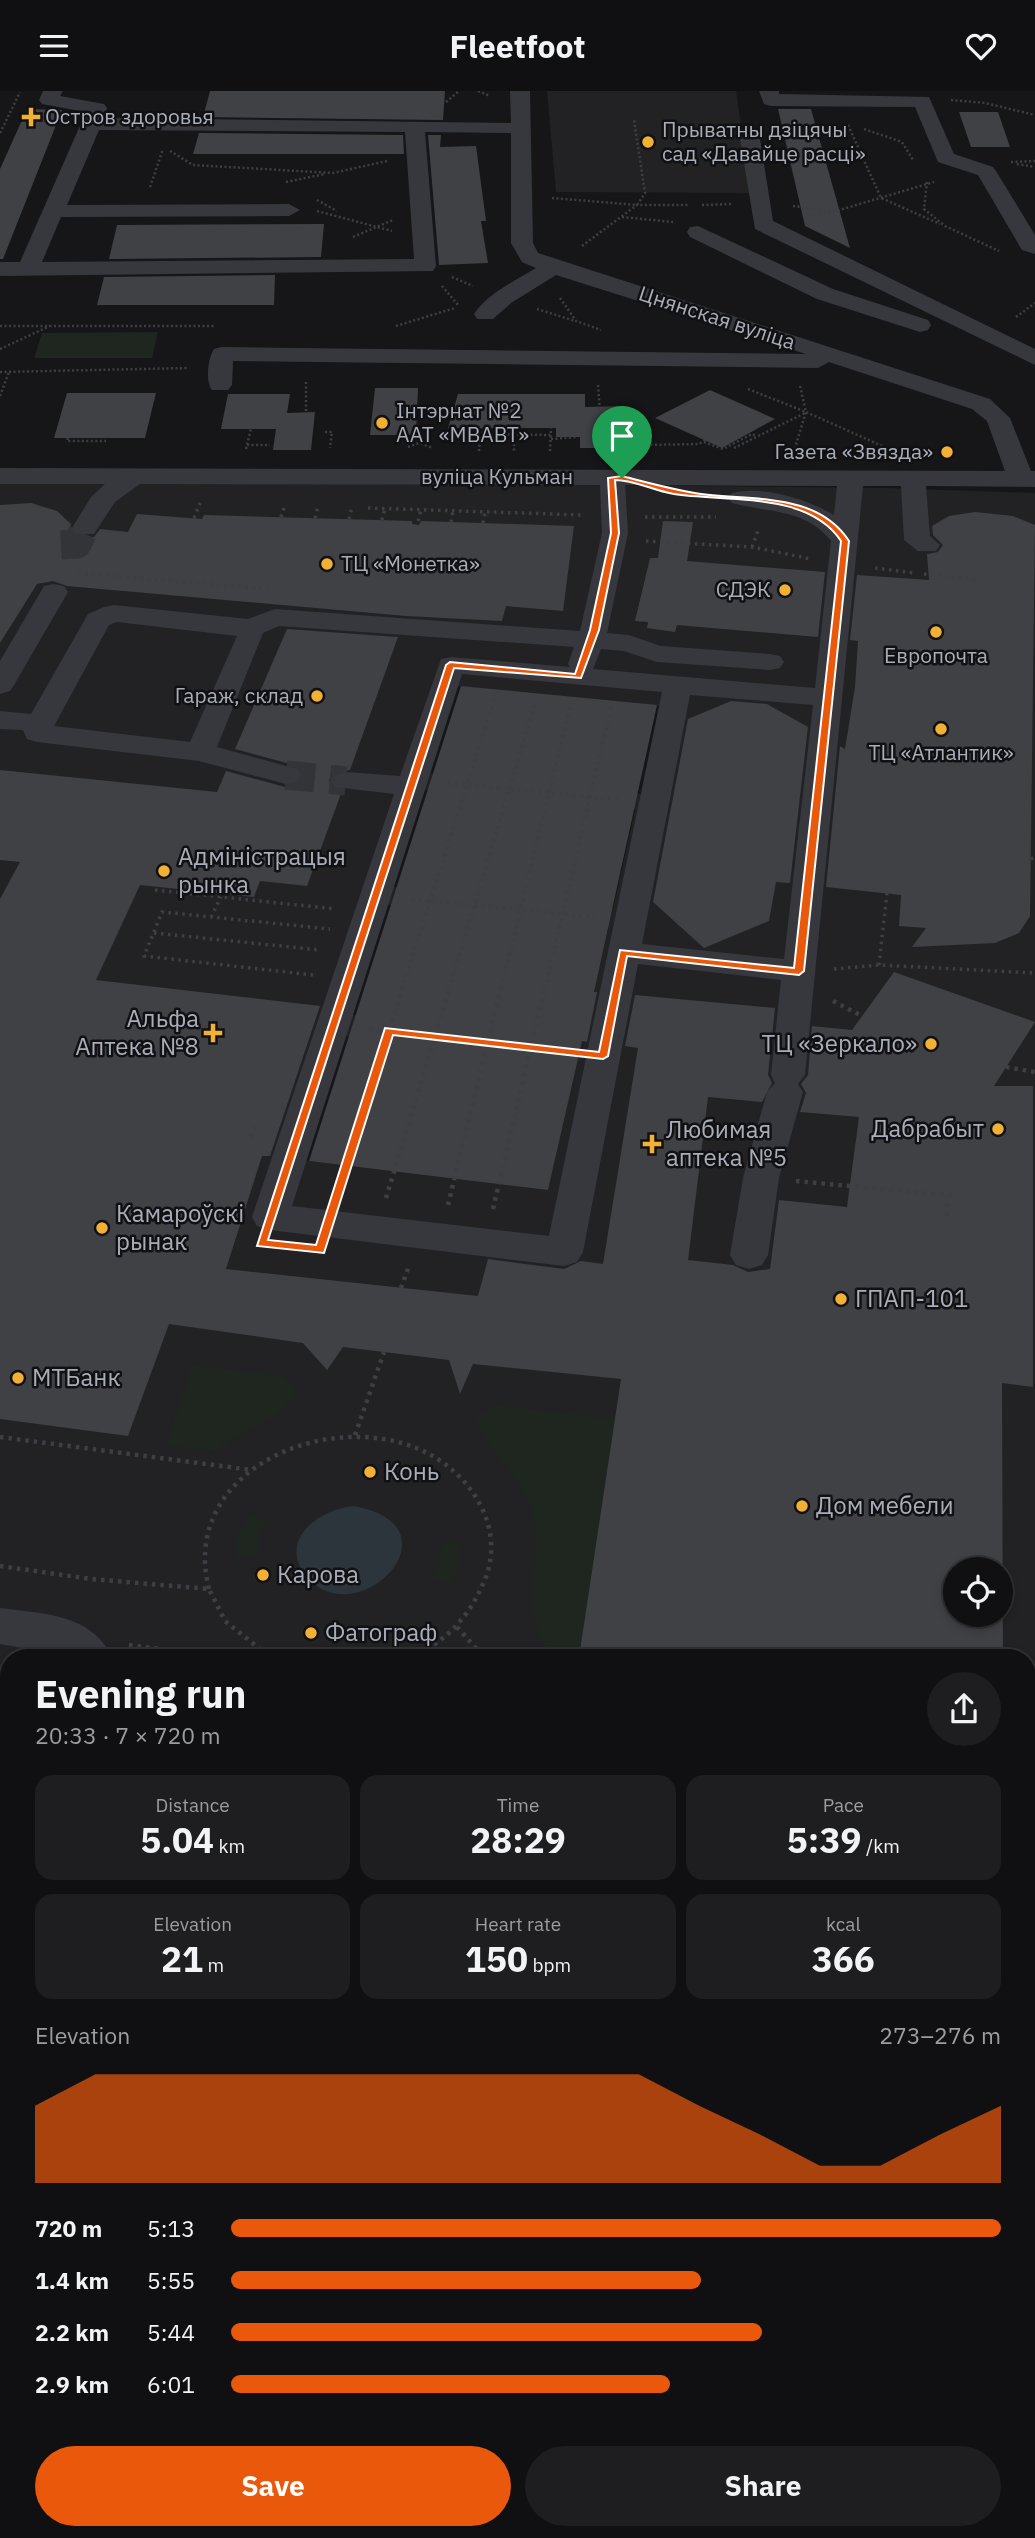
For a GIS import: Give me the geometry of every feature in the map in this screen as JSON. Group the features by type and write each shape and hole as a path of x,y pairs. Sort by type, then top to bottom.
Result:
{"street":[{"path":"28,269 97,108 49,100 53,91"},
{"name":"Цнянская вуліца","path":"520,91 524,196 522,243 530,257 548,271 796,344 981,404 998,418 1028,479"},
{"path":"769,91 771,100 805,95 922,101 945,158 986,171 1030,245 1035,247"},
{"path":"92,124 505,128"},
{"path":"0,269 425,266 415,126"},
{"path":"750,139 763,224 1035,360"},
{"path":"54,211 289,210"},
{"path":"698,232 825,294 1035,360"},
{"path":"485,314 503,298 548,271"},
{"path":"796,344 855,304"},
{"path":"221,376 222,354 774,362 844,360"},
{"path":"79,475 98,487 83,528 100,499 116,485 138,475"},
{"name":"вуліца Кульман","path":"0,476 1028,479"},
{"path":"578,676 590,641 614,528 617,478 677,492 768,500 794,506 835,526 844,553"},
{"path":"749,1255 761,1178 786,1083 852,479"},
{"path":"913,479 917,540 927,545"},
{"path":"0,685 54,592"},
{"path":"286,775 200,752 43,736 37,733 40,723 98,620 114,614 242,626 249,629 275,617 628,643 657,654 770,662"},
{"path":"200,752 251,635 249,629"},
{"path":"678,685 564,1251 270,1217 450,665 828,698"},
{"path":"0,720 40,723"},
{"path":"346,781 411,783"},
{"path":"623,952 799,971"},
{"path":"0,1626 80,1647"}],"path":[{"path":"0,132 20,91"},
{"path":"922,101 985,103 1035,115"},
{"path":"524,196 637,205 645,193 634,120"},
{"path":"915,163 901,142 846,121 881,198 1001,252"},
{"path":"141,211 163,147 194,165 333,173 417,155"},
{"path":"922,173 928,184 924,209 945,226"},
{"path":"784,206 836,211 928,184"},
{"path":"289,210 337,211 374,228 423,238"},
{"path":"611,334 576,321 548,271 632,210"},
{"path":"621,217 681,223 698,232"},
{"path":"0,349 52,325"},
{"path":"0,372 221,376"},
{"path":"0,396 9,372"},
{"path":"306,378 306,412"},
{"path":"597,379 600,412"},
{"path":"718,454 806,412 792,458"},
{"path":"480,440 481,428"},
{"path":"551,428 551,436"},
{"path":"325,432 332,432 331,438"},
{"path":"481,434 576,437"},
{"path":"703,442 723,449 752,434 757,436"},
{"path":"68,438 67,441 106,441"},
{"path":"247,445 271,443"},
{"path":"187,502 200,502 194,518"},
{"path":"274,505 296,505"},
{"path":"281,517 285,505"},
{"path":"307,506 329,506"},
{"path":"314,518 318,506"},
{"path":"341,507 485,512 752,547 844,553 916,573 977,580"},
{"path":"349,519 352,507"},
{"path":"382,520 385,508"},
{"path":"418,521 421,510"},
{"path":"451,522 453,510"},
{"path":"483,523 485,512"},
{"path":"614,528 725,517"},
{"path":"916,573 916,579"},
{"path":"165,580 167,576"},
{"path":"328,1224 504,670"},
{"path":"544,673 367,1256 432,1263 441,1237 578,676"},
{"path":"485,1242 617,680"},
{"path":"411,783 467,785 654,804"},
{"path":"155,890 220,897 361,935"},
{"path":"879,965 887,893"},
{"path":"211,917 220,897"},
{"path":"361,935 162,912 144,956 361,935 430,901 630,920"},
{"path":"154,933 361,935"},
{"path":"799,971 879,965 1035,973"},
{"path":"331,1025 603,1056"},
{"path":"1006,1067 1035,1072"},
{"path":"761,1178 956,1196"},
{"path":"947,1195 947,1217"},
{"path":"355,1435 384,1352"},
{"path":"258,1649 236,1635 212,1601 203,1562 211,1522 233,1487 267,1459 309,1441 355,1435 387,1438 417,1447 449,1465 473,1490 488,1520 492,1553 482,1591 457,1627 423,1649"},
{"path":"0,1437 253,1470"},
{"path":"0,1566 91,1579 209,1589"},
{"path":"457,1627 477,1649"},
{"path":"80,1647 109,1649"}],"shaded area":[{"name":"Прыватны дзіцячы сад «Давайце расці»","path":"547,91 736,91 751,193 556,192"},
{"path":"158,332 152,358 34,358 42,333"},
{"path":"179,481 885,488 1035,493 1035,1649 0,1649 0,483","holes":["458,686 662,706 642,794 429,773","419,789 635,810 613,909 387,886","380,904 608,929 582,1041 343,1014","335,1035 576,1062 548,1190 292,1159"]},
{"path":"192,1365 281,1376 291,1382 296,1392 281,1411 215,1451 166,1445"},
{"path":"496,1405 615,1419 580,1649 551,1649 542,1641 535,1623 533,1601 535,1531 532,1512 521,1488 477,1425 478,1416"},
{"path":"354,1506 386,1518 400,1534 401,1553 390,1572 372,1586 350,1594 327,1591 306,1576 298,1562 296,1550 299,1538 306,1528 328,1513"},
{"path":"249,1514 266,1520 257,1555 236,1558 239,1534"},
{"path":"461,1541 459,1563 452,1585 433,1578 439,1563 441,1543"}],"building":[{"path":"210,91 445,91 443,120 203,117"},
{"path":"27,109 62,110 3,259 0,259 0,169"},
{"path":"778,109 811,109 850,248 805,226"},
{"path":"959,112 998,112 1010,147 971,147"},
{"path":"199,133 403,135 404,154 193,154"},
{"path":"428,135 441,135 440,147 476,146 486,221 481,221 488,263 439,265"},
{"path":"324,224 321,257 109,259 117,225"},
{"path":"275,275 274,305 97,305 104,277"},
{"path":"375,388 418,388 416,435 370,435"},
{"path":"710,390 775,419 722,448 655,418"},
{"path":"67,393 156,393 145,438 54,438"},
{"path":"228,394 290,394 287,413 315,412 311,450 273,450 276,429 221,429"},
{"path":"458,394 585,394 585,407 625,406 627,439 617,439 617,448 580,448 580,437 556,437 556,428 448,428"},
{"name":"ТЦ «Монетка»","path":"31,503 57,511 71,524 70,529 76,537 94,537 100,529 128,532 137,514 202,519 204,515 412,521 412,524 419,525 421,521 574,526 563,611 506,606 502,621 406,616 67,586 53,581 37,584 0,643 0,505"},
{"name":"ТЦ «Атлантик»","path":"975,512 1013,516 1035,525 1030,916 1019,933 995,943 912,947 926,928 899,926 901,895 826,887 840,746 845,749 855,687 858,641 850,640 857,575 929,580 927,554 938,552 943,545 933,535 932,526 949,516"},
{"path":"663,521 693,522 687,561 825,572 818,637 677,625 675,632 647,628 648,622 635,621 650,558 658,558"},
{"path":"287,629 398,637 350,770 334,772 329,780 333,788 342,791 307,886 260,881 254,897 140,885 96,980 320,1006 270,1156 262,1156 226,1269 478,1296 488,1259 564,1269 581,1261 603,1264 638,1048 625,1046 635,995 775,1008 768,1075 772,1083 762,1102 708,1097 688,1260 733,1265 748,1272 770,1269 779,1200 847,1207 859,1117 800,1112 806,1093 801,1084 808,1075 812,1026 852,1030 894,972 1035,1022 994,1086 1033,1086 1033,1387 1002,1383 1003,1557 943,1557 943,1627 1003,1627 1003,1649 580,1649 621,1379 473,1364 460,1394 449,1360 343,1347 327,1370 303,1343 169,1324 128,1436 0,1419 0,899 20,862 0,860 0,770 217,792 226,771 285,787 298,784 303,776 298,766 235,749"},
{"path":"461,686 657,705 594,992 597,992 587,1042 582,1041 548,1190 309,1161"},
{"path":"731,701 767,704 808,727 790,883 776,882 769,921 704,948 653,902 688,719"}],"tunnel":[{"path":"61,545 77,544 85,528"},
{"path":"286,775 346,781"}],"place":[{"name":"Остров здоровья","path":"31,117"},
{"name":"Прыватны дзіцячы сад «Давайце расці»","path":"648,142"},
{"name":"Інтэрнат №2 ААТ «МВАВТ»","path":"382,423"},
{"name":"Газета «Звязда»","path":"947,452"},
{"name":"ТЦ «Монетка»","path":"327,564"},
{"name":"СДЭК","path":"785,590"},
{"name":"Европочта","path":"936,632"},
{"name":"Гараж, склад","path":"317,696"},
{"name":"ТЦ «Атлантик»","path":"941,729"},
{"name":"Адміністрацыя рынка","path":"164,871"},
{"name":"Альфа Аптека №8","path":"213,1033"},
{"name":"ТЦ «Зеркало»","path":"931,1044"},
{"name":"Дабрабыт","path":"998,1129"},
{"name":"Любимая аптека №5","path":"652,1144"},
{"name":"Камароўскі рынак","path":"102,1228"},
{"name":"ГПАП-101","path":"841,1299"},
{"name":"МТБанк","path":"18,1378"},
{"name":"Конь","path":"370,1472"},
{"name":"Дом мебели","path":"802,1506"},
{"name":"Карова","path":"263,1575"},
{"name":"Фатограф","path":"311,1633"}],"route":[{"path":"611,478 622,478 664,490 704,496 768,500 794,506 818,515 835,526 845,541 799,971 623,952 603,1056 389,1031 320,1250 261,1243 450,665 578,676 594,630 615,533 611,478"}]}
